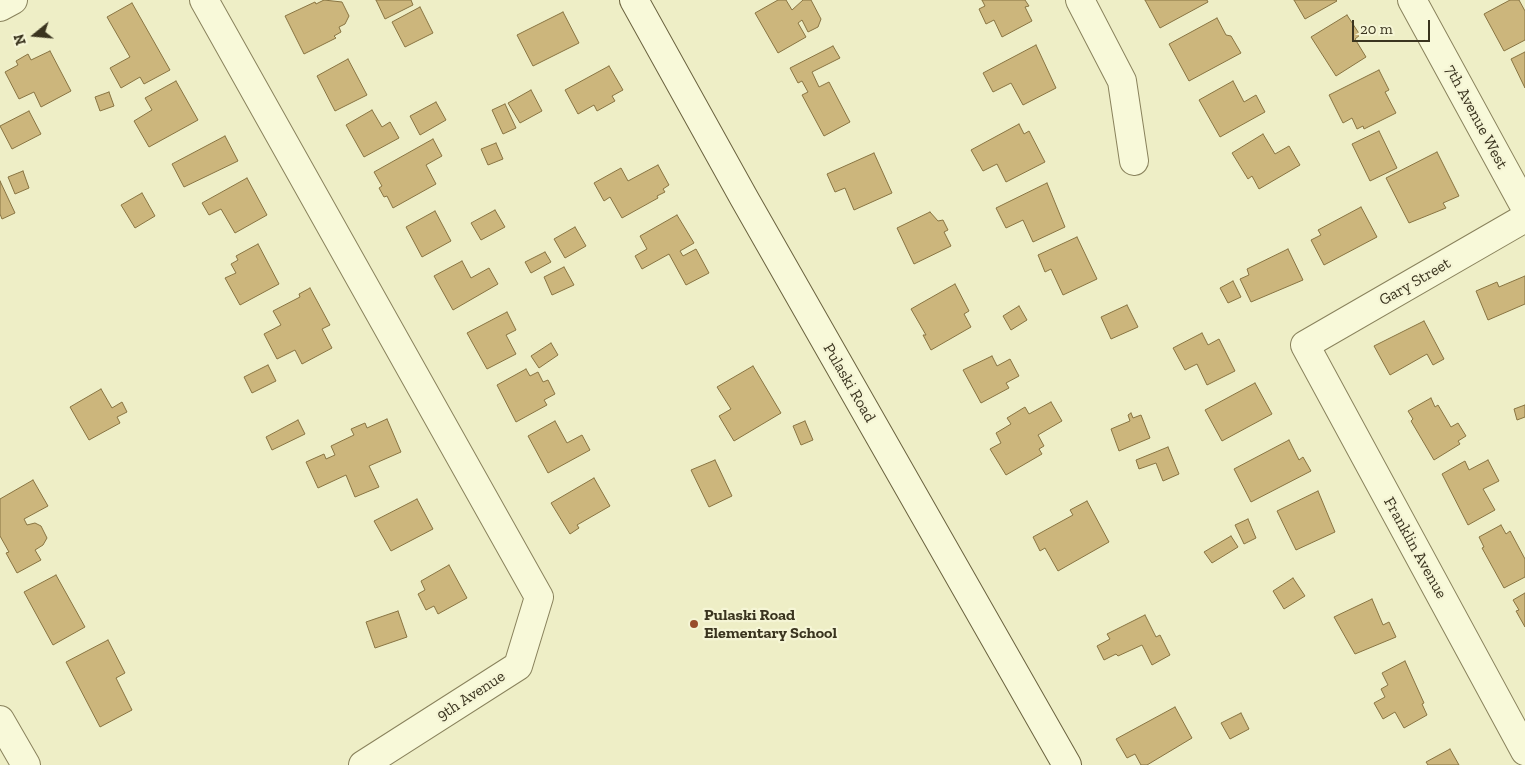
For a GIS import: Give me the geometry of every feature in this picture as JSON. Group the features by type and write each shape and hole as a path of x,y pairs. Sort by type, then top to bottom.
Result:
{"street":[{"path":"0,7 12,0"},
{"name":"9th Avenue","path":"204,0 539,597 518,666 363,765"},
{"name":"Pulaski Road","path":"634,0 748,207 1067,765"},
{"path":"1080,0 1122,81 1134,161"},
{"name":"7th Avenue West","path":"1412,0 1525,207"},
{"name":"Gary Street","path":"1305,345 1525,218"},
{"name":"Franklin Avenue","path":"1305,345 1525,750"},
{"path":"0,720 26,765"}],"building":[{"path":"324,0 342,2 349,16 345,24 339,27 341,32 334,36 336,38 304,54 285,16 315,2 316,4"},
{"path":"376,0 411,0 413,5 385,19"},
{"path":"778,0 786,0 792,10 803,0 811,0 821,19 818,27 808,32 802,20 798,23 806,37 778,53 755,13"},
{"path":"982,0 1025,0 1029,6 1025,7 1032,21 1002,37 994,20 986,24 979,9 985,6"},
{"path":"1145,0 1207,0 1208,2 1160,28"},
{"path":"1294,0 1336,0 1337,1 1305,19"},
{"path":"1510,0 1519,0 1525,11 1525,40 1504,51 1484,14"},
{"path":"132,3 170,70 144,84 140,77 121,88 110,68 130,57 107,17"},
{"path":"420,7 433,33 405,47 392,22"},
{"path":"563,12 579,43 533,66 517,35"},
{"path":"1347,15 1360,35 1355,39 1366,57 1336,76 1311,37"},
{"path":"1217,18 1226,35 1231,36 1241,53 1189,81 1169,44"},
{"path":"1036,45 1056,88 1023,105 1011,83 993,92 983,73"},
{"path":"833,46 840,58 812,72 819,87 829,82 850,122 824,136 802,95 808,92 802,81 798,83 790,68"},
{"path":"50,51 71,91 41,107 34,92 19,99 5,72 18,65 16,61 28,54 31,60"},
{"path":"1525,52 1525,88 1511,59"},
{"path":"348,59 367,95 335,111 317,76"},
{"path":"609,66 623,90 612,96 615,101 597,111 594,105 578,114 565,90"},
{"path":"1379,70 1389,90 1385,92 1396,113 1364,129 1363,126 1357,129 1352,118 1343,123 1329,95"},
{"path":"176,81 198,120 149,147 134,121 152,110 145,98"},
{"path":"1233,81 1244,102 1256,95 1265,112 1220,137 1199,100"},
{"path":"531,90 542,111 520,123 508,103"},
{"path":"109,92 114,106 100,111 95,97"},
{"path":"436,102 446,120 420,135 410,116"},
{"path":"505,104 516,128 503,134 492,110"},
{"path":"372,110 382,127 390,122 399,138 364,157 346,125"},
{"path":"29,111 41,134 12,149 0,126"},
{"path":"1019,124 1024,134 1029,131 1045,162 1006,182 997,164 983,171 971,150"},
{"path":"1379,131 1397,168 1370,181 1352,144"},
{"path":"1263,134 1275,154 1289,146 1300,165 1259,189 1252,176 1248,179 1232,153"},
{"path":"225,136 238,161 184,187 172,164"},
{"path":"433,139 442,156 426,165 436,184 393,208 387,196 384,197 379,188 382,186 374,172"},
{"path":"496,143 503,159 488,165 481,149"},
{"path":"1437,152 1459,196 1443,203 1446,208 1409,223 1386,178"},
{"path":"874,153 892,193 854,210 845,188 835,192 827,174"},
{"path":"658,165 669,185 663,189 665,192 657,196 658,198 622,218 610,197 604,201 594,183 621,168 628,181"},
{"path":"23,171 29,188 15,194 8,177"},
{"path":"247,178 267,215 235,233 221,209 209,215 202,203"},
{"path":"0,181 15,213 2,219 0,214"},
{"path":"1047,183 1065,227 1033,242 1023,220 1006,228 996,208"},
{"path":"142,193 155,216 135,228 121,205"},
{"path":"1361,207 1377,237 1324,265 1311,240 1321,235 1318,230"},
{"path":"495,210 505,227 481,240 471,223"},
{"path":"435,211 451,241 422,257 406,227"},
{"path":"930,212 938,221 943,220 948,230 944,232 951,246 914,264 897,228"},
{"path":"677,215 694,243 680,251 683,256 696,249 709,273 686,285 669,254 642,269 635,256 647,249 640,236"},
{"path":"575,227 586,246 565,258 554,239"},
{"path":"1077,237 1097,279 1063,295 1051,269 1045,272 1038,255"},
{"path":"258,244 279,284 240,305 225,278 236,273 231,264 238,260 236,256"},
{"path":"1288,249 1303,280 1251,302 1240,279 1249,275 1247,269"},
{"path":"545,252 551,262 531,273 525,262"},
{"path":"462,261 471,278 489,268 498,284 453,310 434,276"},
{"path":"564,267 574,285 552,295 544,277"},
{"path":"1525,276 1525,304 1488,320 1476,291 1497,282 1499,287"},
{"path":"1233,281 1241,297 1228,303 1220,288"},
{"path":"955,284 969,311 964,314 971,327 931,350 923,335 926,335 911,309"},
{"path":"310,288 330,325 322,329 332,348 302,364 295,350 277,359 264,334 281,325 273,311 300,297 299,294"},
{"path":"1127,305 1138,327 1111,339 1101,317"},
{"path":"1019,306 1027,320 1011,330 1003,316"},
{"path":"507,312 516,330 506,335 516,354 487,369 467,333"},
{"path":"1424,321 1444,359 1433,365 1427,354 1390,375 1374,346"},
{"path":"1202,333 1208,345 1219,339 1235,371 1207,385 1197,364 1185,370 1173,348"},
{"path":"551,343 558,355 539,368 531,356"},
{"path":"992,356 997,366 1010,359 1019,376 1006,383 1009,388 981,403 963,370"},
{"path":"268,365 276,381 252,393 244,377"},
{"path":"753,366 781,413 734,441 719,416 731,409 717,387"},
{"path":"526,369 530,376 538,372 543,382 548,380 555,394 544,400 547,405 516,422 497,385"},
{"path":"1255,383 1272,414 1222,441 1205,410"},
{"path":"101,389 112,408 122,402 127,412 117,417 120,423 89,440 70,407"},
{"path":"1431,398 1435,407 1438,405 1451,427 1458,423 1466,436 1458,441 1460,444 1434,460 1411,421 1413,419 1408,411"},
{"path":"1051,402 1062,421 1038,435 1044,446 1039,449 1042,454 1006,475 990,449 1001,443 996,433 1011,424 1007,418 1025,407 1029,414"},
{"path":"1525,405 1525,417 1517,420 1514,409"},
{"path":"1131,413 1133,418 1141,415 1150,438 1119,451 1111,429 1130,421 1128,415"},
{"path":"387,419 401,452 369,466 379,487 355,497 346,475 318,488 306,462 324,454 326,459 335,455 331,446 354,435 351,429 365,423 367,428"},
{"path":"298,420 305,434 272,450 266,437"},
{"path":"555,421 567,443 582,435 590,450 548,473 528,436"},
{"path":"805,421 813,440 801,445 793,426"},
{"path":"1289,440 1299,460 1303,457 1311,471 1251,502 1234,469"},
{"path":"1168,447 1179,474 1163,481 1156,463 1139,469 1136,460"},
{"path":"715,460 732,496 709,507 691,470"},
{"path":"1488,460 1499,481 1483,489 1495,510 1468,525 1442,474 1465,461 1469,470"},
{"path":"594,478 610,506 577,525 579,528 570,534 551,503"},
{"path":"33,480 48,506 24,519 27,525 35,523 41,526 47,538 43,545 35,550 41,560 17,573 6,553 9,552 0,536 0,499"},
{"path":"1318,491 1335,532 1296,550 1277,511"},
{"path":"417,499 433,529 391,551 374,521"},
{"path":"1087,501 1109,542 1058,571 1045,548 1040,551 1033,537 1073,515 1070,510"},
{"path":"1248,519 1256,538 1244,544 1235,525"},
{"path":"1501,525 1506,534 1510,531 1525,559 1525,577 1504,588 1482,548 1484,547 1479,537"},
{"path":"1231,536 1238,547 1212,563 1204,552"},
{"path":"449,565 467,598 438,614 434,606 426,610 418,594 425,590 421,581"},
{"path":"56,575 85,627 53,645 24,592"},
{"path":"1293,578 1305,596 1284,609 1273,591"},
{"path":"1525,593 1525,627 1516,611 1519,610 1513,600"},
{"path":"1372,599 1383,625 1389,622 1396,637 1355,654 1334,617"},
{"path":"398,611 407,637 375,648 366,622"},
{"path":"1145,615 1156,637 1160,635 1170,655 1152,665 1142,645 1104,660 1097,646 1110,639 1107,634"},
{"path":"108,640 125,673 116,678 132,710 100,727 66,662"},
{"path":"1405,661 1424,703 1422,704 1427,715 1404,728 1395,712 1383,719 1374,703 1385,697 1381,689 1388,685 1382,673"},
{"path":"1175,707 1192,738 1147,765 1141,765 1135,754 1127,758 1116,739"},
{"path":"1241,713 1249,729 1230,739 1221,723"},
{"path":"1450,749 1459,765 1428,765 1426,762"}],"place":[{"name":"Pulaski Road Elementary School","path":"694,624"}]}
